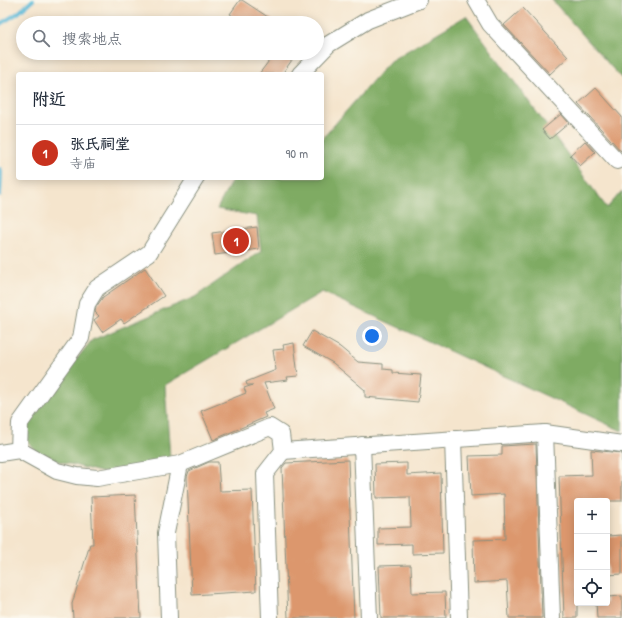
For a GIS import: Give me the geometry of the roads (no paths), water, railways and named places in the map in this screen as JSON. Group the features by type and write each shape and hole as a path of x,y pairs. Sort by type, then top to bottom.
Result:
{"street":[{"path":"324,49 329,44 368,20 419,0"},
{"path":"476,0 490,24 617,161"},
{"path":"302,72 314,60"},
{"path":"19,450 20,423 81,338 88,304 97,288 149,254 195,180"},
{"path":"0,453 19,450 57,471 77,476 97,478 180,464 270,427 281,434 283,451 265,474 270,618"},
{"path":"545,433 552,618"},
{"path":"283,451 545,433 622,444"},
{"path":"453,439 460,618"},
{"path":"362,445 369,618"},
{"path":"169,618 166,533 180,464"}],"waterway":[{"path":"0,24 18,13 33,0"},
{"path":"0,169 0,195"}],"place":[{"name":"张氏祠堂","path":"236,241"}]}
